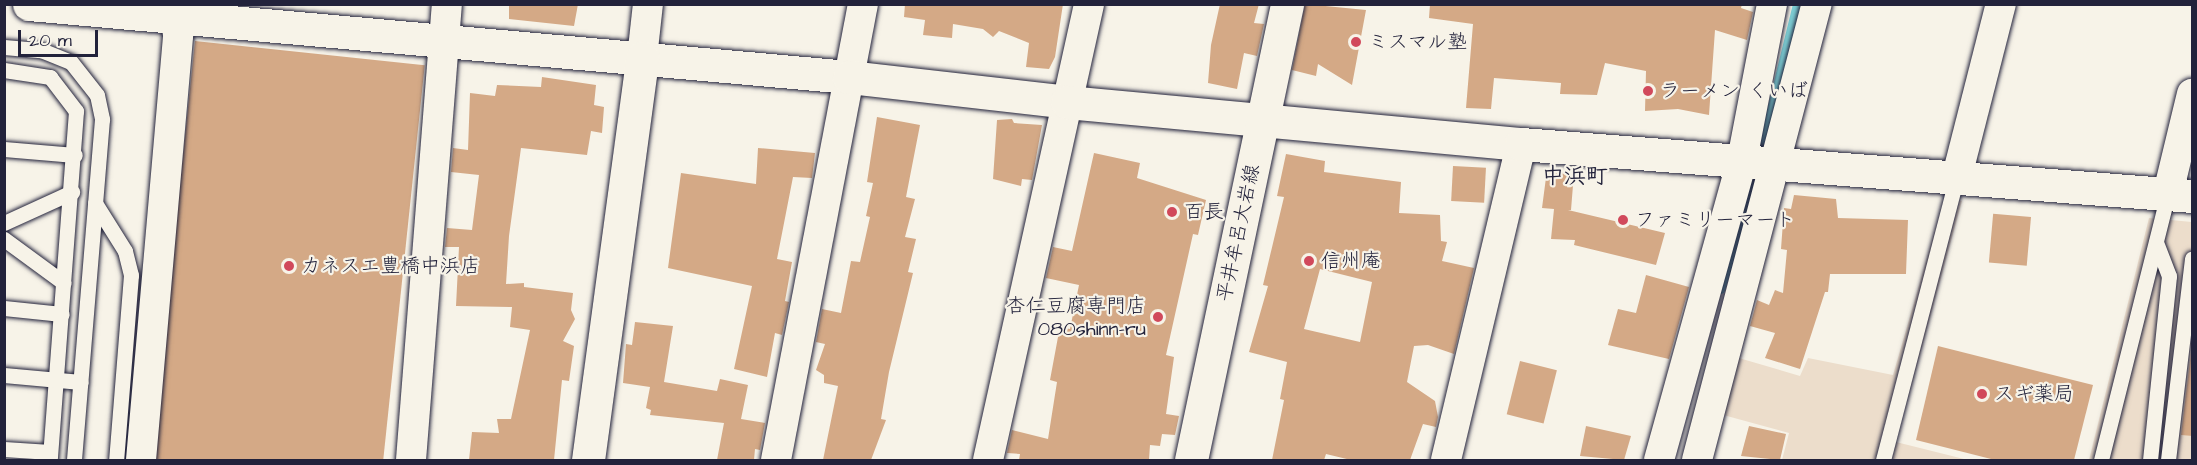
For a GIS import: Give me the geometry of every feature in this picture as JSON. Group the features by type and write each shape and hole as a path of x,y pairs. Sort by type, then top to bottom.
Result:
{"street":[{"path":"29,4 185,12 444,42 849,77 1067,102 1521,144 1777,162 2180,195 2193,94"},
{"path":"411,460 447,4"},
{"path":"588,460 648,4"},
{"path":"776,460 863,4"},
{"path":"988,460 1089,4"},
{"name":"平井牟呂大岩線","path":"1191,460 1287,4"},
{"path":"1659,460 1742,160 1772,4"},
{"path":"1697,460 1817,4"},
{"path":"1957,176 2001,4"},
{"path":"141,460 185,12"},
{"path":"1446,460 1521,144"}],"lane":[{"path":"4,47 56,54 71,62 97,95 102,119 74,460"},
{"path":"4,69 37,73 58,85 76,111 75,155 50,456 4,449"},
{"path":"4,149 75,155"},
{"path":"1883,460 1957,176"},
{"path":"4,223 72,192"},
{"path":"2101,460 2156,242 2180,195"},
{"path":"95,203 125,251 131,275 116,460"},
{"path":"4,239 64,283"},
{"path":"2150,460 2169,276 2156,242"},
{"path":"2168,460 2191,259"},
{"path":"4,308 62,314"},
{"path":"4,375 81,382"}],"shaded area":[{"path":"1944,199 1962,201 1896,442 1968,460 1782,460 1789,433 1716,413 1732,356 1800,376 1808,358 1893,375"},
{"path":"2149,218 2192,222 2192,460 2089,460"}],"building":[{"path":"509,4 578,4 574,26 509,19"},
{"path":"905,4 1063,4 1055,57 1049,69 1026,67 1029,43 999,31 993,37 983,29 953,24 952,38 923,35 925,20 904,17"},
{"path":"1220,4 1259,4 1254,23 1264,24 1257,56 1244,53 1237,89 1208,83 1211,45"},
{"path":"1305,4 1366,10 1352,85 1318,64 1316,76 1292,70"},
{"path":"1430,4 1742,4 1741,8 1753,12 1747,40 1715,30 1709,115 1678,109 1645,111 1646,71 1605,63 1597,95 1560,94 1561,83 1494,78 1491,109 1466,108 1473,24 1429,18"},
{"name":"カネスエ豊橋中浜店","path":"195,41 425,65 383,460 151,460"},
{"path":"542,77 596,85 594,105 604,107 602,133 591,131 587,155 521,148 509,236 506,284 524,283 524,287 573,293 571,310 575,319 563,341 574,346 569,381 562,380 554,460 469,460 472,432 499,433 497,419 511,419 530,330 510,327 512,307 456,306 459,247 445,247 447,228 472,230 479,175 451,172 453,148 468,150 470,93 495,96 497,85 541,87"},
{"path":"877,117 920,125 906,197 915,199 905,237 916,239 908,272 913,273 889,372 881,419 886,420 871,460 823,460 838,386 824,383 824,375 816,370 825,344 816,342 822,309 841,313 851,261 860,262 870,217 866,216 873,183 867,182"},
{"path":"1012,119 1014,123 1042,125 1032,180 1022,179 1021,186 993,179 997,120"},
{"path":"758,148 815,153 812,178 793,177 777,259 792,262 785,301 789,302 782,335 775,333 767,377 734,369 752,286 668,268 681,173 756,184"},
{"path":"1094,153 1140,163 1137,178 1206,200 1198,235 1193,234 1166,355 1174,357 1166,414 1179,416 1175,435 1162,434 1160,446 1150,445 1149,460 1019,460 1020,454 1007,453 1012,430 1048,439 1057,382 1050,380 1058,337 1065,328 1070,329 1079,285 1046,278 1053,247 1072,251"},
{"path":"1286,154 1325,161 1324,172 1401,182 1399,213 1440,215 1441,241 1447,242 1442,261 1474,268 1454,354 1428,345 1414,346 1407,382 1435,401 1438,417 1436,427 1423,424 1410,460 1351,460 1326,454 1324,460 1272,460 1284,400 1280,399 1287,362 1249,352 1268,286 1263,285 1284,197 1277,196","holes":["1320,269 1372,282 1360,342 1304,329"]},
{"path":"1453,166 1486,168 1484,203 1451,201"},
{"path":"1547,170 1574,173 1571,210 1568,210 1665,233 1656,265 1574,245 1575,240 1551,239 1554,209 1542,208"},
{"path":"1794,195 1836,199 1838,218 1908,220 1906,274 1830,274 1828,292 1825,292 1800,369 1765,358 1775,333 1750,326 1757,300 1769,305 1775,290 1783,293 1787,250 1781,249 1784,208 1791,209"},
{"path":"1993,214 2031,217 2027,266 1989,263"},
{"path":"1646,275 1689,287 1669,359 1608,345 1618,309 1636,313"},
{"path":"635,322 673,326 664,382 717,391 720,379 748,385 741,419 765,423 760,450 755,449 754,460 717,460 724,423 650,415 651,410 646,408 650,387 623,383 626,344 632,345"},
{"path":"2193,336 2193,436 2181,435"},
{"path":"1938,346 2093,385 2074,460 1995,460 1916,440"},
{"path":"1520,361 1557,370 1544,424 1507,414"},
{"path":"1586,426 1631,436 1624,460 1580,456"},
{"path":"1749,426 1786,434 1780,460 1741,456"}],"waterway":[{"path":"1760,155 1797,4"},
{"path":"1721,290 1757,170"}],"place":[{"name":"ミスマル塾","path":"1356,42"},
{"name":"ラーメン くいば","path":"1648,91"},
{"name":"百長","path":"1172,212"},
{"name":"ファミリーマート","path":"1623,220"},
{"name":"信州庵","path":"1309,261"},
{"name":"カネスエ豊橋中浜店","path":"289,266"},
{"name":"杏仁豆腐専門店 080shinn-ru","path":"1158,317"},
{"name":"スギ薬局","path":"1982,394"}],"district":[{"name":"中浜町","path":"1575,177"}]}
